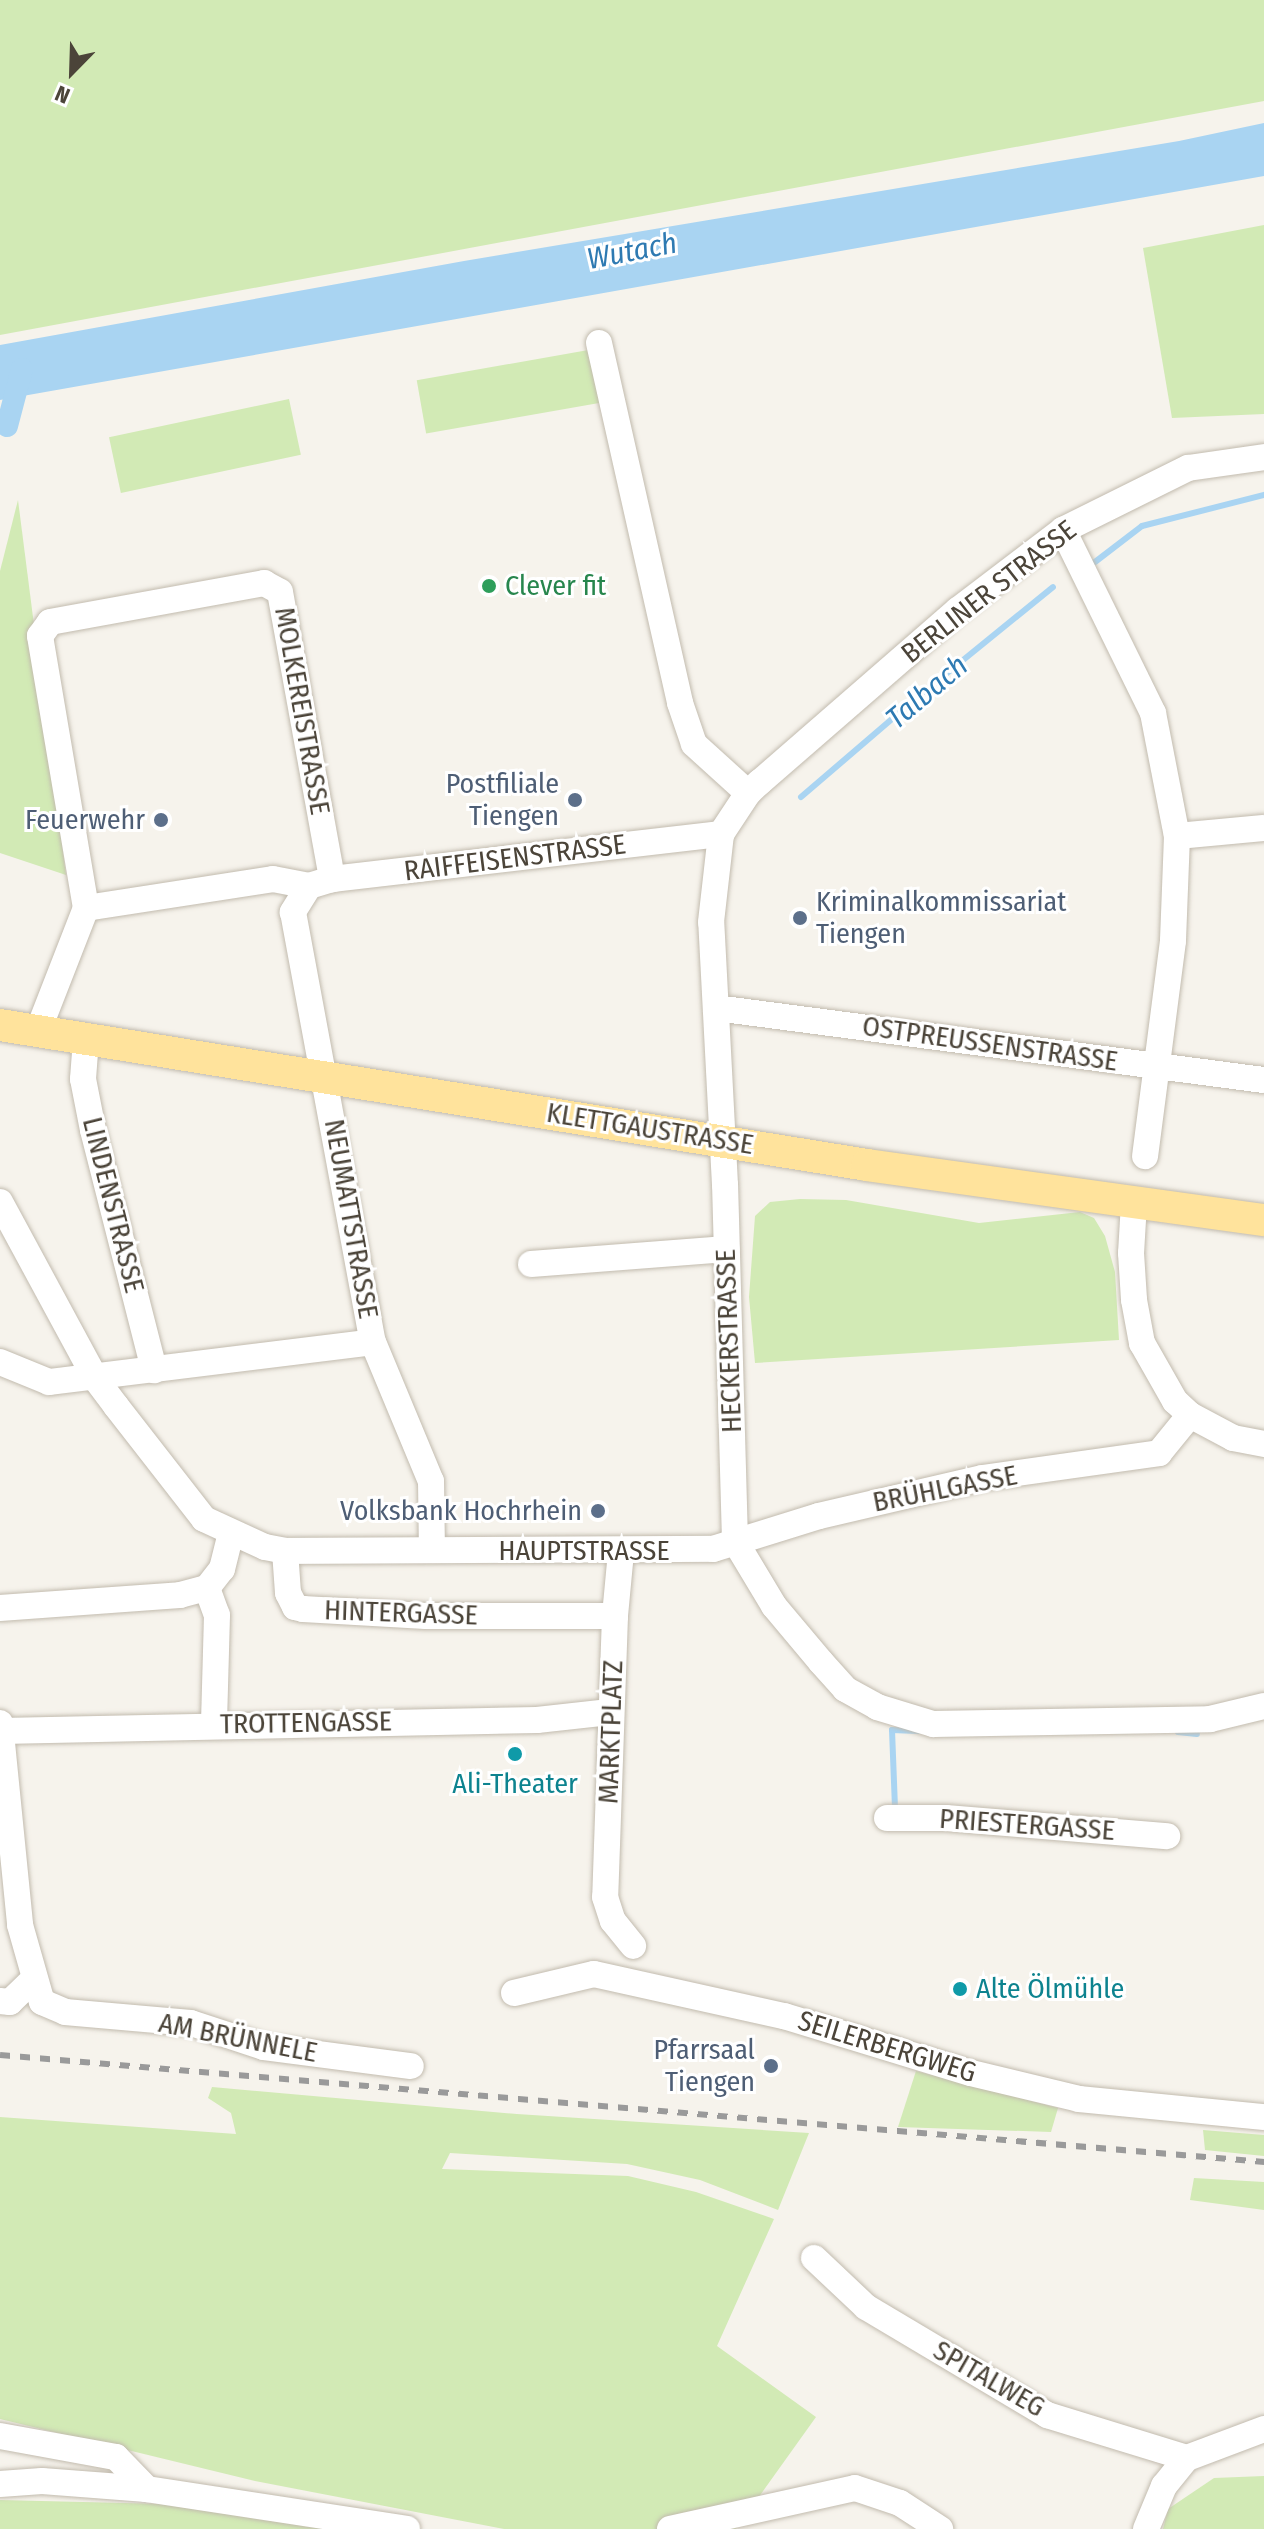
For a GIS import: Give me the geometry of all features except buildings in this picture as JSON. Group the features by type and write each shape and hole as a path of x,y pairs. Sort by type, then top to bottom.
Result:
{"main road":[{"name":"KLETTGAUSTRASSE","path":"0,1025 722,1140 1264,1220"}],"street":[{"path":"599,343 680,703 694,744 748,793"},
{"name":"BERLINER STRASSE","path":"722,1140 711,922 721,834 748,793 958,610 1063,530 1188,468 1264,457"},
{"path":"1063,530 1153,713 1177,836 1173,941 1145,1156"},
{"name":"MOLKEREISTRASSE","path":"86,908 40,636 50,622 264,583 280,592 321,883"},
{"path":"1177,836 1264,828"},
{"name":"RAIFFEISENSTRASSE","path":"321,883 721,834"},
{"path":"38,1031 86,908 273,879 321,883"},
{"name":"NEUMATTSTRASSE","path":"321,883 293,912 326,1076 373,1342 431,1481 432,1549"},
{"name":"OSTPREUSSENSTRASSE","path":"716,1008 1264,1080"},
{"name":"LINDENSTRASSE","path":"86,1039 83,1079 93,1130 154,1370"},
{"name":"HECKERSTRASSE","path":"722,1140 735,1541"},
{"name":"HAUPTSTRASSE","path":"0,1202 95,1378 204,1519 231,1534 285,1551 432,1549 621,1552 713,1549 735,1541"},
{"path":"1134,1203 1132,1268 1142,1343 1175,1401 1190,1415 1233,1438 1264,1444"},
{"path":"531,1264 726,1249"},
{"path":"0,1362 49,1382 373,1342"},
{"name":"BRÜHLGASSE","path":"735,1541 819,1516 982,1478 1159,1453 1190,1415"},
{"path":"0,1608 180,1595 207,1588 222,1569 231,1534"},
{"path":"735,1541 774,1606 821,1662 845,1689 877,1707 933,1724 1210,1719 1264,1706"},
{"name":"HINTERGASSE","path":"285,1551 288,1593 295,1607 303,1609 426,1616 615,1616"},
{"name":"MARKTPLATZ","path":"621,1552 610,1712 605,1897 613,1921 633,1946"},
{"path":"207,1588 217,1615 214,1725"},
{"name":"TROTTENGASSE","path":"1,1731 537,1720 610,1712"},
{"name":"AM BRÜNNELE","path":"0,1723 20,1925 33,1980 42,2002 65,2012 191,2023 264,2047 411,2066"},
{"name":"PRIESTERGASSE","path":"887,1818 946,1818 1167,1836"},
{"name":"SEILERBERGWEG","path":"514,1993 594,1974 784,2016 971,2073 1079,2099 1264,2117"},
{"path":"0,2001 10,2002 33,1980"},
{"name":"SPITALWEG","path":"814,2258 866,2307 1047,2415 1187,2458"},
{"path":"1146,2529 1164,2486 1187,2458 1264,2429"},
{"path":"0,2436 116,2457 147,2489"},
{"path":"0,2484 42,2481 147,2489 407,2529"},
{"path":"670,2529 855,2488 900,2503 940,2529"}],"green space":[{"path":"0,0 1264,0 1264,101 0,335"},
{"path":"1264,225 1264,414 1172,418 1143,248"},
{"path":"594,349 603,402 426,433 417,380"},
{"path":"289,399 301,455 121,493 109,437"},
{"path":"18,500 66,875 0,853 0,571"},
{"path":"846,1200 979,1223 1080,1212 1094,1218 1105,1236 1115,1272 1119,1340 755,1363 749,1297 755,1216 770,1202"},
{"path":"916,2071 1058,2108 1051,2132 898,2127"},
{"path":"212,2087 517,2114 809,2133 778,2210 700,2180 627,2164 450,2153 442,2169 628,2176 696,2192 774,2219 717,2346 816,2417 736,2529 504,2529 255,2481 0,2419 0,2117 236,2134 231,2113 208,2098"},
{"path":"1203,2130 1264,2135 1264,2156 1205,2150"},
{"path":"1194,2178 1264,2182 1264,2210 1190,2200"},
{"path":"1264,2476 1264,2529 1163,2529 1168,2509 1214,2478"},
{"path":"0,2500 166,2504 337,2529 0,2529"}],"water":[{"name":"Wutach","path":"1264,123 1264,176 0,400 0,345 464,261 1179,141"}],"waterway":[{"path":"7,426 22,369"},
{"name":"Talbach","path":"1095,562 1142,526 1264,495"},
{"name":"Talbach","path":"801,797 1053,587"},
{"path":"895,1808 892,1730 919,1731"},
{"path":"1178,1732 1197,1734"}],"railway":[{"path":"0,2055 1264,2162"}],"place":[{"name":"Clever fit","path":"489,586"},
{"name":"Postfiliale Tiengen","path":"575,800"},
{"name":"Feuerwehr","path":"161,820"},
{"name":"Kriminalkommissariat Tiengen","path":"800,918"},
{"name":"Volksbank Hochrhein","path":"598,1511"},
{"name":"Ali-Theater","path":"515,1754"},
{"name":"Alte Ölmühle","path":"960,1989"},
{"name":"Pfarrsaal Tiengen","path":"771,2066"}]}
